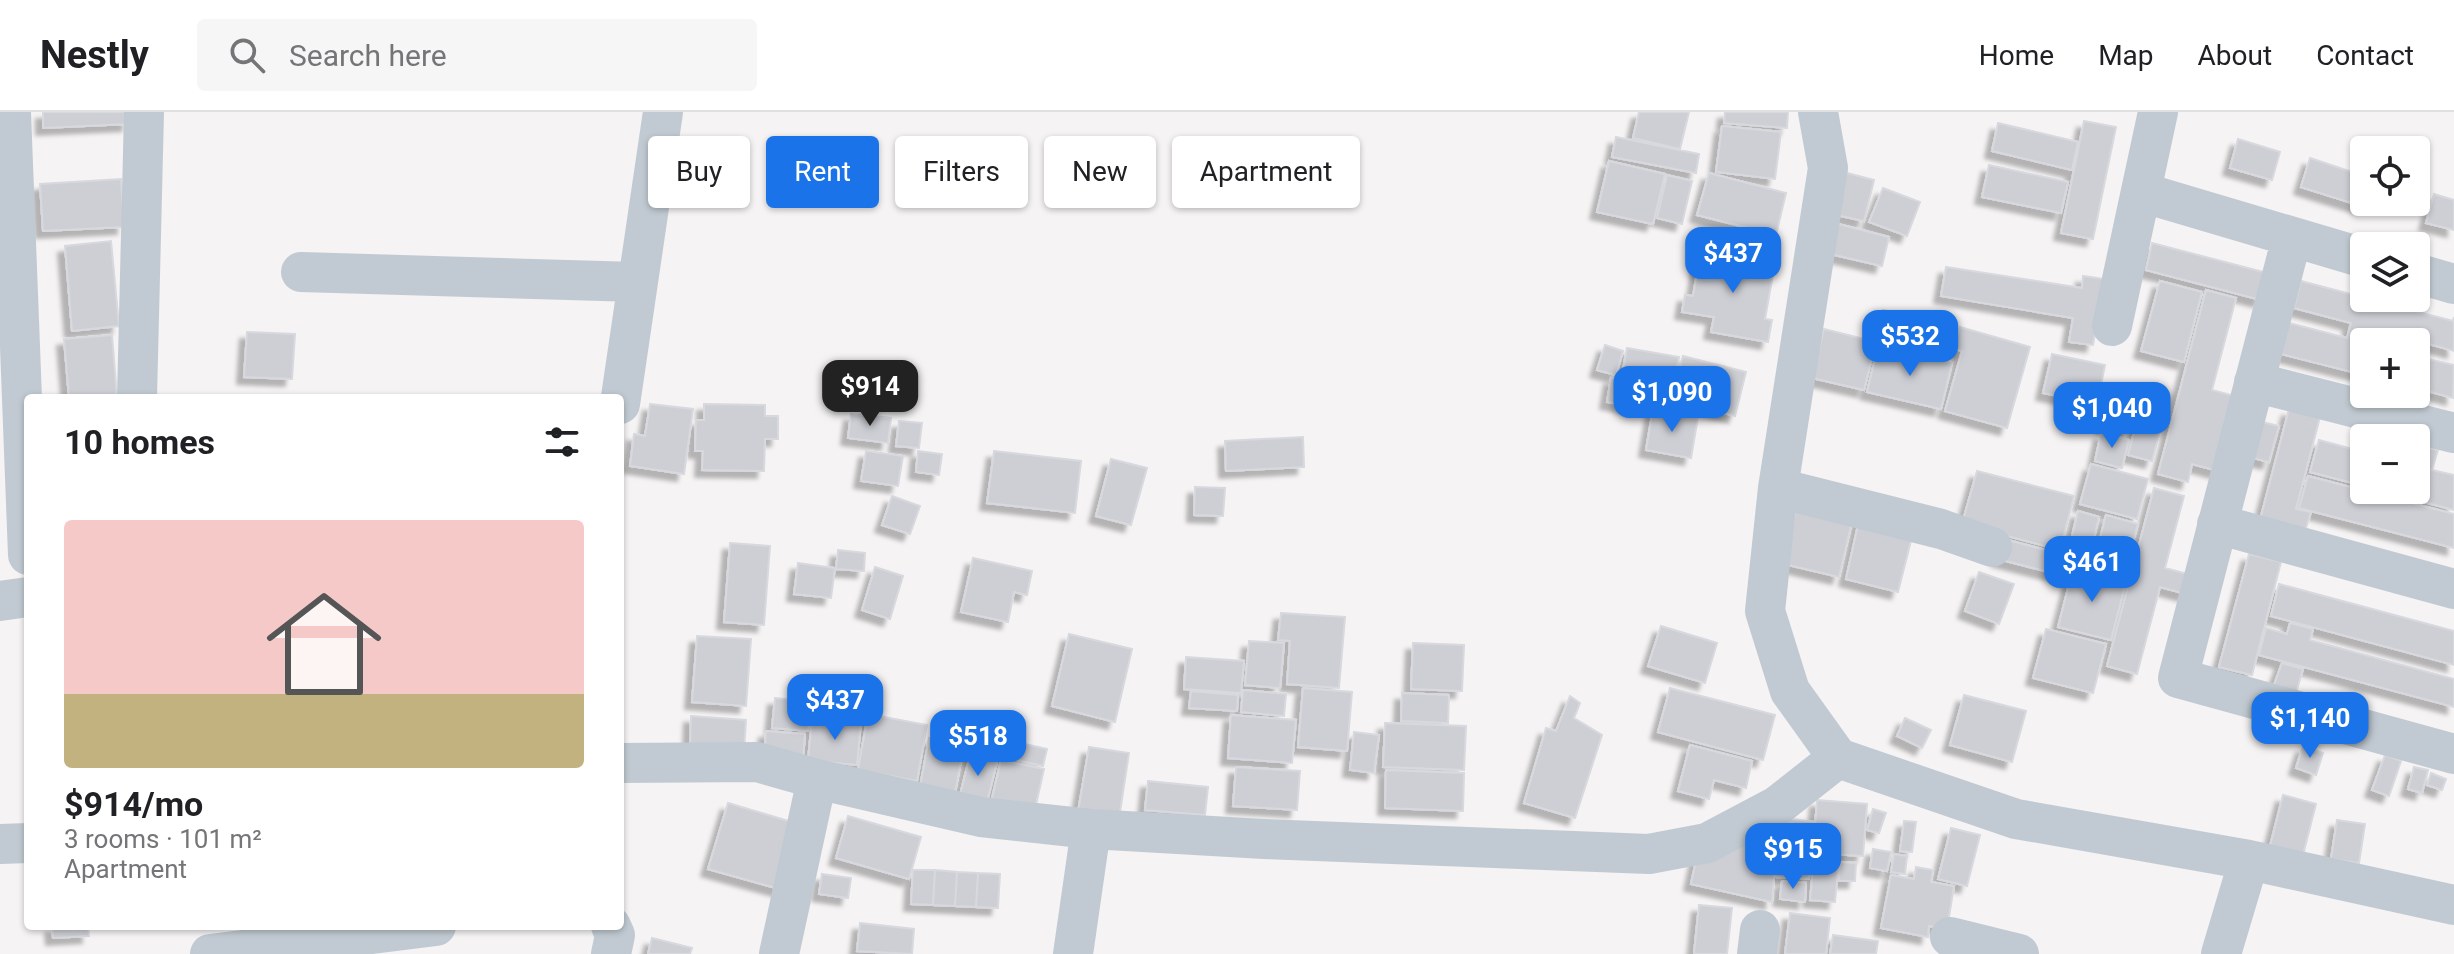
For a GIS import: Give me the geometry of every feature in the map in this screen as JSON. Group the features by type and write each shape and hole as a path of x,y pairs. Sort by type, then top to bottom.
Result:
{"street":[{"path":"11,112 24,451"},
{"path":"137,394 144,112"},
{"path":"621,394 663,112"},
{"path":"1818,112 1828,168 1778,488 1765,611 1790,691 1838,758 2016,819 2249,860 2454,905"},
{"path":"2112,326 2158,112"},
{"path":"2141,192 2350,254"},
{"path":"2292,237 2178,678 2454,754"},
{"path":"301,272 636,282"},
{"path":"2430,277 2454,284"},
{"path":"2254,382 2454,433"},
{"path":"1778,488 1941,529 1992,547"},
{"path":"2217,524 2454,589"},
{"path":"0,601 24,598"},
{"path":"624,763 757,762 981,817 1091,829 1649,854 1707,843 1777,806 1838,758"},
{"path":"779,954 817,779"},
{"path":"1073,954 1091,829"},
{"path":"0,844 24,843"},
{"path":"2221,954 2249,860"},
{"path":"210,954 404,930"},
{"path":"611,954 615,935 613,930"},
{"path":"1950,937 2019,954"}],"building":[{"path":"43,112 128,112 129,124 43,128"},
{"path":"1639,112 1689,112 1680,149 1633,138"},
{"path":"1725,112 1788,112 1787,128 1724,123"},
{"path":"2084,121 2116,127 2093,239 2061,233"},
{"path":"1998,123 2078,142 2072,170 1992,151"},
{"path":"1722,126 1781,132 1775,179 1716,172"},
{"path":"1616,137 1699,154 1696,173 1612,157"},
{"path":"2238,139 2280,152 2272,180 2230,168"},
{"path":"2310,158 2350,171 2350,203 2301,187"},
{"path":"1609,161 1665,174 1653,224 1597,212"},
{"path":"1989,165 2068,182 2061,213 1982,197"},
{"path":"1709,173 1786,193 1776,235 1697,215"},
{"path":"1847,173 1874,180 1864,221 1836,215"},
{"path":"1667,175 1692,181 1682,224 1657,218"},
{"path":"121,179 124,227 43,231 40,184"},
{"path":"1883,188 1920,202 1907,236 1869,222"},
{"path":"2434,194 2454,200 2454,230 2426,223"},
{"path":"1838,224 1889,237 1882,266 1830,254"},
{"path":"111,241 119,326 72,331 65,246"},
{"path":"2152,243 2267,273 2261,300 2146,270"},
{"path":"1701,250 1775,263 1765,319 1772,320 1768,342 1711,332 1714,317 1682,312 1685,295 1693,296"},
{"path":"1946,267 2082,288 2083,276 2104,279 2093,345 2069,342 2073,318 1941,296"},
{"path":"2160,281 2202,292 2184,362 2141,351"},
{"path":"2301,281 2350,294 2350,312 2419,312 2453,321 2454,317 2454,351 2430,344 2430,328 2350,328 2350,371 2281,354 2289,323 2347,338 2351,323 2294,308"},
{"path":"2206,290 2236,298 2212,390 2238,397 2218,471 2192,464 2188,482 2158,474"},
{"path":"1883,310 1930,319 1924,352 1877,343"},
{"path":"1960,327 2030,347 2007,428 1945,411 1962,351 1954,349"},
{"path":"1824,329 1876,342 1864,390 1812,378"},
{"path":"247,332 295,334 292,379 244,377"},
{"path":"112,335 117,394 69,394 64,339"},
{"path":"1605,345 1623,351 1616,375 1597,370"},
{"path":"1878,346 1952,363 1941,409 1867,392"},
{"path":"1627,348 1679,357 1669,407 1636,400 1635,407 1607,402 1611,378 1621,380"},
{"path":"2052,354 2105,365 2097,404 2043,393"},
{"path":"1683,356 1746,372 1735,416 1671,399"},
{"path":"2430,359 2454,365 2453,398 2430,392"},
{"path":"2110,397 2135,403 2128,432 2102,426"},
{"path":"650,404 693,409 684,474 630,466 634,434 645,436"},
{"path":"704,404 765,405 765,416 778,416 778,439 765,439 764,471 702,470 703,451 695,451 696,420 704,420"},
{"path":"2141,406 2165,413 2152,461 2128,455"},
{"path":"1653,409 1698,417 1691,458 1646,450"},
{"path":"2289,409 2320,417 2296,509 2311,512 2305,531 2260,520"},
{"path":"851,414 891,418 888,443 848,438"},
{"path":"899,421 922,423 919,448 896,446"},
{"path":"2258,421 2279,426 2269,462 2249,457"},
{"path":"2101,433 2129,440 2122,468 2095,461"},
{"path":"1303,437 1304,467 1226,471 1225,441"},
{"path":"2319,440 2350,448 2350,482 2310,472"},
{"path":"2430,448 2438,450 2432,470 2454,475 2454,510 2430,504"},
{"path":"866,451 903,456 898,486 861,481"},
{"path":"918,451 942,454 939,475 916,472"},
{"path":"994,451 1081,461 1075,513 987,503"},
{"path":"1111,459 1147,468 1131,525 1096,516"},
{"path":"2091,464 2148,479 2137,519 2080,504"},
{"path":"1977,471 2074,496 2060,550 1962,524"},
{"path":"2308,476 2350,487 2350,504 2416,504 2454,514 2454,548 2299,508"},
{"path":"1195,487 1225,488 1223,516 1194,515"},
{"path":"2154,488 2184,496 2165,568 2191,575 2186,594 2160,587 2137,674 2107,666"},
{"path":"892,496 920,506 910,534 882,525"},
{"path":"1798,501 1854,513 1839,577 1784,564"},
{"path":"2078,511 2099,517 2092,546 2071,540"},
{"path":"2106,515 2138,524 2127,562 2096,554"},
{"path":"1860,516 1914,529 1898,592 1846,579"},
{"path":"2004,539 2065,555 2060,575 1998,559"},
{"path":"730,543 770,546 764,625 724,622"},
{"path":"838,550 865,553 864,571 836,569"},
{"path":"2249,554 2281,562 2252,675 2219,667"},
{"path":"973,558 1032,571 1027,595 1014,592 1008,622 961,612"},
{"path":"798,563 835,568 831,598 794,594"},
{"path":"875,567 903,576 890,619 862,610"},
{"path":"2073,569 2126,582 2111,640 2058,627"},
{"path":"1979,572 2014,584 1999,624 1965,611"},
{"path":"2279,584 2454,631 2454,665 2271,616"},
{"path":"1281,613 1345,617 1339,688 1287,684 1290,641 1278,640"},
{"path":"2290,623 2313,629 2310,640 2454,679 2454,707 2259,655 2266,628 2287,634"},
{"path":"1661,626 1717,643 1705,683 1648,666"},
{"path":"2046,629 2106,644 2093,693 2033,678"},
{"path":"1069,634 1132,649 1115,722 1052,706"},
{"path":"697,636 751,639 746,706 692,702"},
{"path":"1249,641 1284,643 1280,688 1245,685"},
{"path":"1413,643 1464,645 1462,691 1411,689"},
{"path":"1186,657 1244,661 1241,693 1184,689"},
{"path":"2282,663 2303,669 2296,693 2274,685"},
{"path":"1303,688 1352,692 1347,751 1298,747"},
{"path":"1670,688 1775,715 1763,760 1658,732"},
{"path":"1243,690 1286,694 1284,716 1241,712"},
{"path":"1191,691 1238,695 1237,711 1189,708"},
{"path":"1402,693 1449,695 1448,723 1401,721"},
{"path":"1964,695 2026,711 2012,762 1950,745"},
{"path":"1570,696 1580,703 1574,718 1602,735 1575,818 1524,803 1546,728 1556,731"},
{"path":"775,698 811,702 808,731 772,728"},
{"path":"960,711 978,715 973,739 954,734"},
{"path":"868,714 927,725 917,781 858,770"},
{"path":"990,714 1016,720 1007,758 981,752"},
{"path":"1231,715 1296,720 1292,763 1228,758"},
{"path":"691,716 746,720 744,751 690,748"},
{"path":"1905,718 1931,730 1922,748 1897,736"},
{"path":"812,719 861,723 857,765 808,760"},
{"path":"1385,723 1466,726 1464,770 1383,767"},
{"path":"766,731 805,734 803,760 764,756"},
{"path":"1354,732 1379,735 1374,773 1350,770"},
{"path":"929,738 964,744 955,793 920,787"},
{"path":"1016,742 1047,749 1043,766 1012,759"},
{"path":"1690,745 1752,761 1746,788 1714,780 1709,799 1678,791"},
{"path":"2303,746 2323,753 2316,775 2296,768"},
{"path":"1089,747 1129,753 1118,825 1077,818"},
{"path":"971,751 998,758 986,806 959,799"},
{"path":"2385,755 2401,761 2389,796 2372,790"},
{"path":"1001,760 1044,769 1032,822 989,811"},
{"path":"1236,767 1300,771 1297,810 1233,806"},
{"path":"2414,767 2428,770 2422,793 2408,789"},
{"path":"1386,770 1464,773 1463,811 1385,808"},
{"path":"2431,773 2446,779 2442,790 2427,785"},
{"path":"1148,781 1208,787 1205,815 1145,810"},
{"path":"2283,795 2316,804 2303,855 2270,846"},
{"path":"1817,800 1867,804 1863,856 1813,853"},
{"path":"728,803 802,825 783,890 708,869"},
{"path":"1873,809 1886,813 1879,833 1867,830"},
{"path":"848,816 921,837 909,879 836,858"},
{"path":"1785,818 1815,822 1812,847 1781,843"},
{"path":"2337,820 2365,824 2359,863 2331,859"},
{"path":"1904,821 1916,822 1912,852 1900,851"},
{"path":"1778,826 1772,902 1691,884 1697,856"},
{"path":"1951,828 1980,835 1967,886 1938,879"},
{"path":"1778,847 1811,850 1809,879 1776,877"},
{"path":"1873,849 1891,852 1887,871 1870,868"},
{"path":"1894,854 1907,856 1905,874 1891,872"},
{"path":"1814,858 1839,860 1835,902 1810,900"},
{"path":"1840,862 1856,863 1855,881 1839,881"},
{"path":"1916,867 1933,870 1931,882 1954,886 1947,929 1929,926 1928,937 1881,928 1891,875 1914,879"},
{"path":"913,870 935,870 933,905 911,904"},
{"path":"935,870 957,872 955,906 933,905"},
{"path":"957,872 978,873 976,907 955,906"},
{"path":"978,873 1000,874 998,908 976,907"},
{"path":"822,874 851,878 848,898 819,894"},
{"path":"1782,881 1806,883 1805,902 1780,899"},
{"path":"1699,905 1732,908 1727,954 1694,954"},
{"path":"1790,913 1830,918 1826,954 1785,954"},
{"path":"860,923 914,929 912,954 857,951"},
{"path":"52,930 88,930 89,936 53,938"},
{"path":"1833,935 1878,941 1876,954 1830,954"},
{"path":"652,938 692,948 690,954 648,954"}]}
